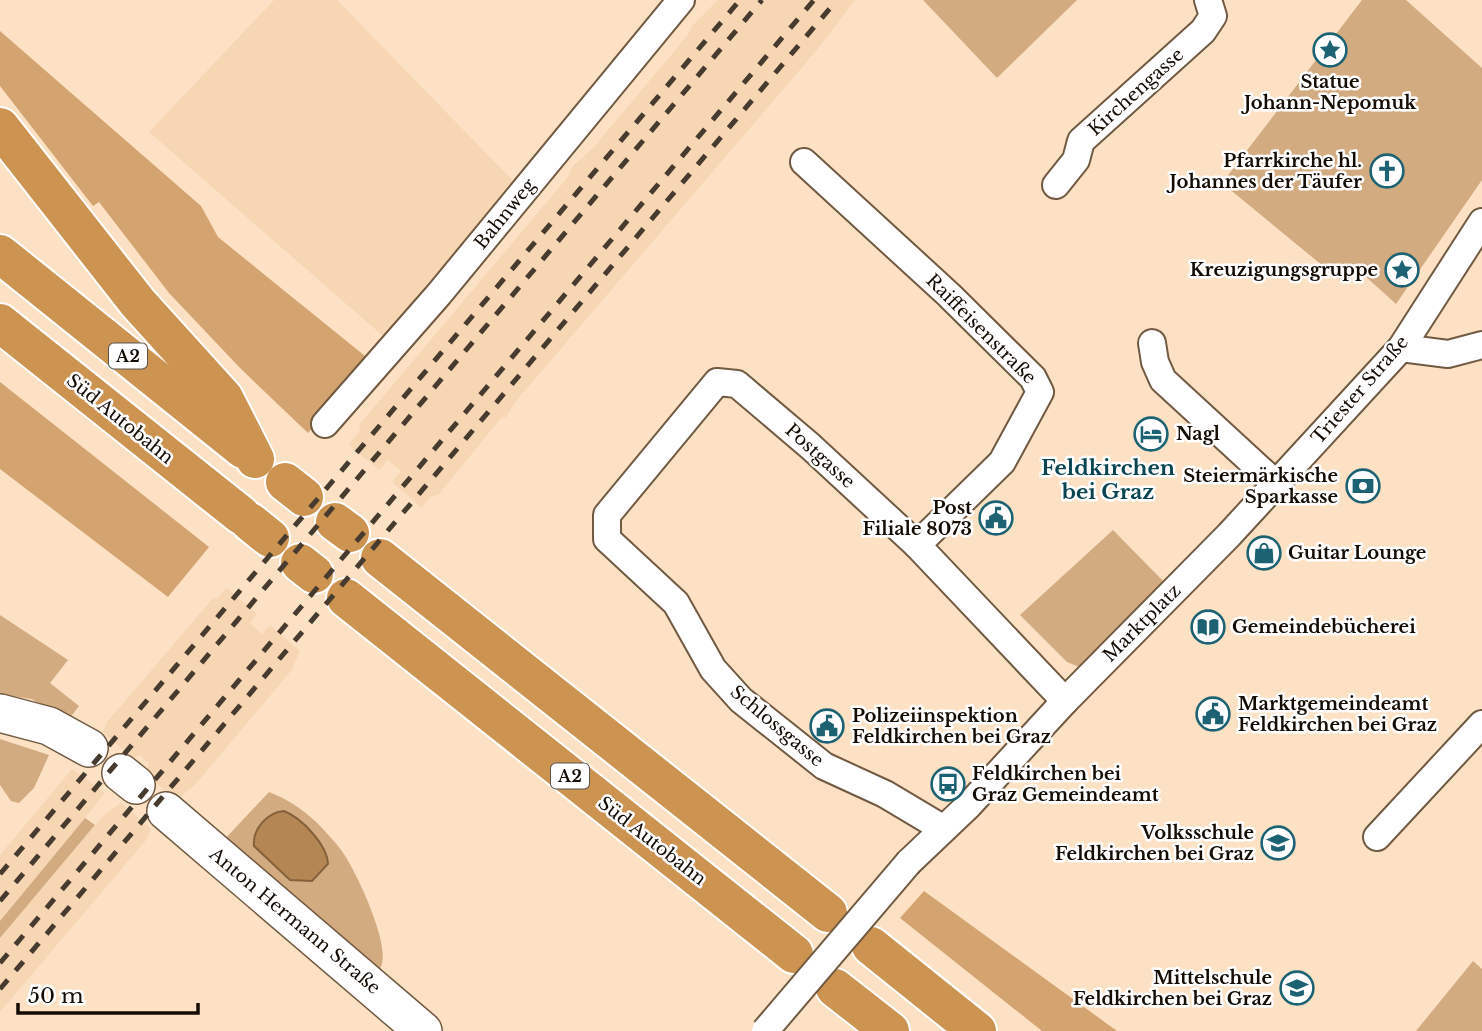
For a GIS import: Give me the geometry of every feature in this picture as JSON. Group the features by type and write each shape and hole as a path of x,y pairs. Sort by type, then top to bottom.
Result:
{"highway":[{"name":"A2","path":"0,127 138,303 224,398 280,478 0,254"},
{"name":"Süd Autobahn","path":"0,323 253,525"},
{"path":"380,558 828,913"},
{"name":"Süd Autobahn","path":"346,598 794,954"},
{"path":"871,946 977,1031"},
{"path":"835,988 890,1031"}],"main road":[{"path":"0,713 49,726 89,748"},
{"name":"Anton Hermann Straße","path":"166,811 423,1031"}],"street":[{"name":"Bahnweg","path":"326,424 439,294 681,0"},
{"name":"Kirchengasse","path":"1056,185 1076,160 1081,141 1203,31 1213,16 1208,0"},
{"name":"Raiffeisenstraße","path":"804,162 949,295 1033,378 1040,392 1002,462 917,545"},
{"name":"Triester Straße","path":"1219,545 1401,348 1482,222"},
{"path":"1152,343 1155,362 1163,380 1276,484"},
{"path":"1401,348 1448,354 1482,345"},
{"name":"Postgasse","path":"607,515 717,382 737,384 810,446 917,545 1065,701"},
{"name":"Schlossgasse","path":"607,515 607,539 676,603 713,669 741,700 824,766 885,794 943,828"},
{"name":"Marktplatz","path":"1065,701 1219,545"},
{"path":"765,1031 909,862 969,805 1065,701"},
{"path":"1377,837 1482,724"}],"shaded area":[{"path":"274,0 337,0 517,185 383,336 149,132"},
{"path":"718,0 855,0 816,51 516,401 506,417 501,418 439,494 430,497 422,508 392,482 401,471 388,460 379,470 349,445 361,429 359,425 567,178 573,166 593,148 687,36 692,26"},
{"path":"923,0 1077,0 997,78"},
{"path":"1362,0 1406,0 1482,68 1482,180 1396,304 1354,266 1340,280 1222,183"},
{"path":"0,31 201,206 218,237 370,360 308,433 240,368 169,293 99,202 93,206 0,86"},
{"path":"0,382 209,547 168,597 0,469"},
{"path":"1113,530 1167,585 1079,667 1067,662 1020,615"},
{"path":"227,588 257,614 250,623 262,634 270,625 300,651 291,671 194,786 176,800 146,774 149,764 140,755 133,759 103,732 107,722 214,597 217,599"},
{"path":"0,615 68,660 50,683 79,706 69,719 31,699 0,694"},
{"path":"0,739 49,755 34,788 19,803 11,801 0,785"},
{"path":"72,769 105,793 0,921 0,855"},
{"path":"269,792 311,817 345,855 379,933 382,962 378,971 224,840"},
{"path":"121,803 151,829 146,840 0,1012 0,938 104,815"},
{"path":"284,811 312,833 327,857 328,864 312,881 290,880 254,846 262,822 272,814"},
{"path":"85,818 95,825 0,938 0,921"},
{"path":"924,891 1117,1031 1042,1031 900,918"},
{"path":"1473,961 1482,969 1482,1031 1416,1031"}],"railway":[{"path":"0,874 740,0"},
{"path":"0,901 762,0"},
{"path":"0,963 814,0"},
{"path":"0,989 837,0"}],"place":[{"name":"Statue Johann-Nepomuk","path":"1330,50"},
{"name":"Pfarrkirche hl. Johannes der Täufer","path":"1387,171"},
{"name":"Kreuzigungsgruppe","path":"1402,270"},
{"name":"Nagl","path":"1151,434"},
{"name":"Steiermärkische Sparkasse","path":"1363,486"},
{"name":"Post Filiale 8073","path":"996,518"},
{"name":"Guitar Lounge","path":"1264,553"},
{"name":"Gemeindebücherei","path":"1208,627"},
{"name":"Marktgemeindeamt Feldkirchen bei Graz","path":"1213,714"},
{"name":"Polizeiinspektion Feldkirchen bei Graz","path":"827,726"},
{"name":"Feldkirchen bei Graz Gemeindeamt","path":"948,784"},
{"name":"Volksschule Feldkirchen bei Graz","path":"1278,843"},
{"name":"Mittelschule Feldkirchen bei Graz","path":"1297,988"}],"district":[{"name":"Feldkirchen bei Graz","path":"1108,480"}]}
